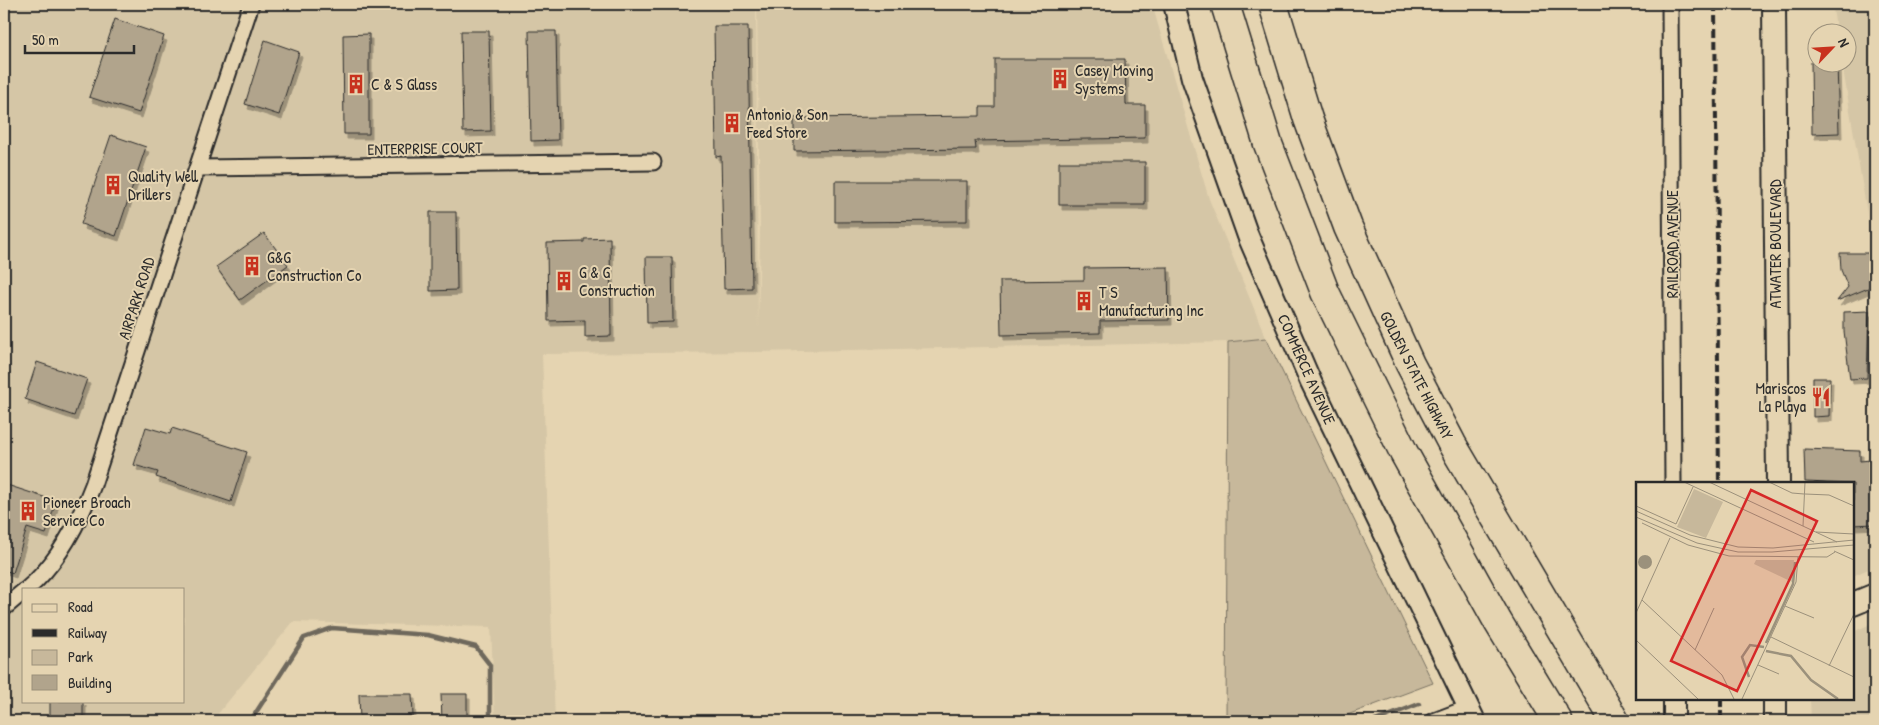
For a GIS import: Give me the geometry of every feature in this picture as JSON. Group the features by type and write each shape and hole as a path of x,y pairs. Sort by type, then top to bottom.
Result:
{"highway":[{"path":"1225,4 1268,144 1325,292 1404,453 1498,622 1558,721"},
{"name":"GOLDEN STATE HIGHWAY","path":"1273,4 1308,119 1348,227 1410,364 1452,444 1615,721"}],"main road":[{"name":"ATWATER BOULEVARD","path":"1774,4 1778,482"},
{"path":"1854,604 1875,595"},
{"path":"1775,700 1775,721"}],"street":[{"name":"AIRPARK ROAD","path":"28,588 43,575 83,512 251,4"},
{"name":"COMMERCE AVENUE","path":"1174,4 1192,78 1248,236 1311,382 1471,715"},
{"name":"RAILROAD AVENUE","path":"1670,4 1673,482"},
{"name":"ENTERPRISE COURT","path":"197,168 653,162"},
{"path":"4,608 22,593"},
{"path":"1674,700 1674,721"},
{"path":"1434,721 1471,715"}],"shaded area":[{"path":"4,4 756,4 758,327 760,230 757,4 1152,4 1209,199 1266,338 1228,342 757,352 542,354 555,721 495,721 491,627 293,622 212,721 4,721"},
{"path":"1832,4 1875,4 1875,243 1872,243 1844,72 1856,72 1856,22 1835,22"},
{"path":"1875,490 1875,566 1854,576 1854,491"},
{"path":"1875,622 1875,721 1811,721 1810,700 1854,700 1854,632"}],"green space":[{"path":"1266,338 1433,683 1331,721 1226,721 1228,342"}],"building":[{"path":"115,19 164,36 139,113 89,97"},
{"path":"714,26 748,26 752,288 724,289 721,156 716,157"},
{"path":"461,31 489,31 491,131 463,132"},
{"path":"529,31 556,31 558,140 531,141"},
{"name":"C & S Glass","path":"369,34 369,134 344,134 343,35"},
{"path":"265,40 299,52 279,115 245,104"},
{"path":"995,59 1125,59 1126,105 1145,105 1145,138 975,141 976,149 794,151 794,118 980,116 980,107 995,107"},
{"path":"1811,72 1837,72 1839,133 1812,134"},
{"name":"Quality Well Drillers","path":"111,135 146,147 116,236 81,224"},
{"path":"1059,162 1145,162 1145,205 1059,205"},
{"path":"835,181 967,181 967,221 835,222"},
{"path":"430,212 456,212 457,290 430,291"},
{"name":"G&G Construction Co","path":"264,233 288,265 240,300 216,267"},
{"path":"610,238 611,336 585,337 585,320 548,321 547,243 584,242 584,239"},
{"path":"1840,253 1870,253 1870,279 1873,286 1837,301 1848,287 1841,270"},
{"path":"646,257 672,257 673,322 647,323"},
{"name":"T S Manufacturing Inc","path":"1168,267 1169,320 1100,321 1100,333 1001,335 1000,281 1084,280 1084,268"},
{"path":"1869,311 1867,378 1850,379 1844,331 1844,312"},
{"path":"37,362 87,379 74,416 25,399"},
{"name":"Mariscos La Playa","path":"1813,378 1830,378 1829,416 1813,417"},
{"path":"146,427 170,434 172,428 247,452 231,502 156,477 158,472 134,465"},
{"path":"1804,449 1860,451 1860,461 1871,460 1872,493 1875,493 1875,524 1854,525 1854,482 1805,482"},
{"name":"Pioneer Broach Service Co","path":"4,484 56,501 46,534 27,528 13,573 4,570"},
{"path":"359,694 412,694 413,716 374,717 374,721 360,721"},
{"path":"441,694 467,694 467,721 442,721"},
{"path":"50,702 83,702 83,721 50,721"}],"waterway":[{"path":"247,721 253,717 304,638 332,628 428,635 476,647 490,665 490,721"},
{"path":"1375,721 1419,704"}],"railway":[{"path":"1715,4 1719,482"},
{"path":"1721,700 1721,721"}],"place":[{"name":"Casey Moving Systems","path":"1060,79"},
{"name":"C & S Glass","path":"356,84"},
{"name":"Antonio & Son Feed Store","path":"732,123"},
{"name":"Quality Well Drillers","path":"113,185"},
{"name":"G&G Construction Co","path":"252,266"},
{"name":"G & G Construction","path":"564,281"},
{"name":"T S Manufacturing Inc","path":"1084,301"},
{"name":"Mariscos La Playa","path":"1821,397"},
{"name":"Pioneer Broach Service Co","path":"28,511"}]}
